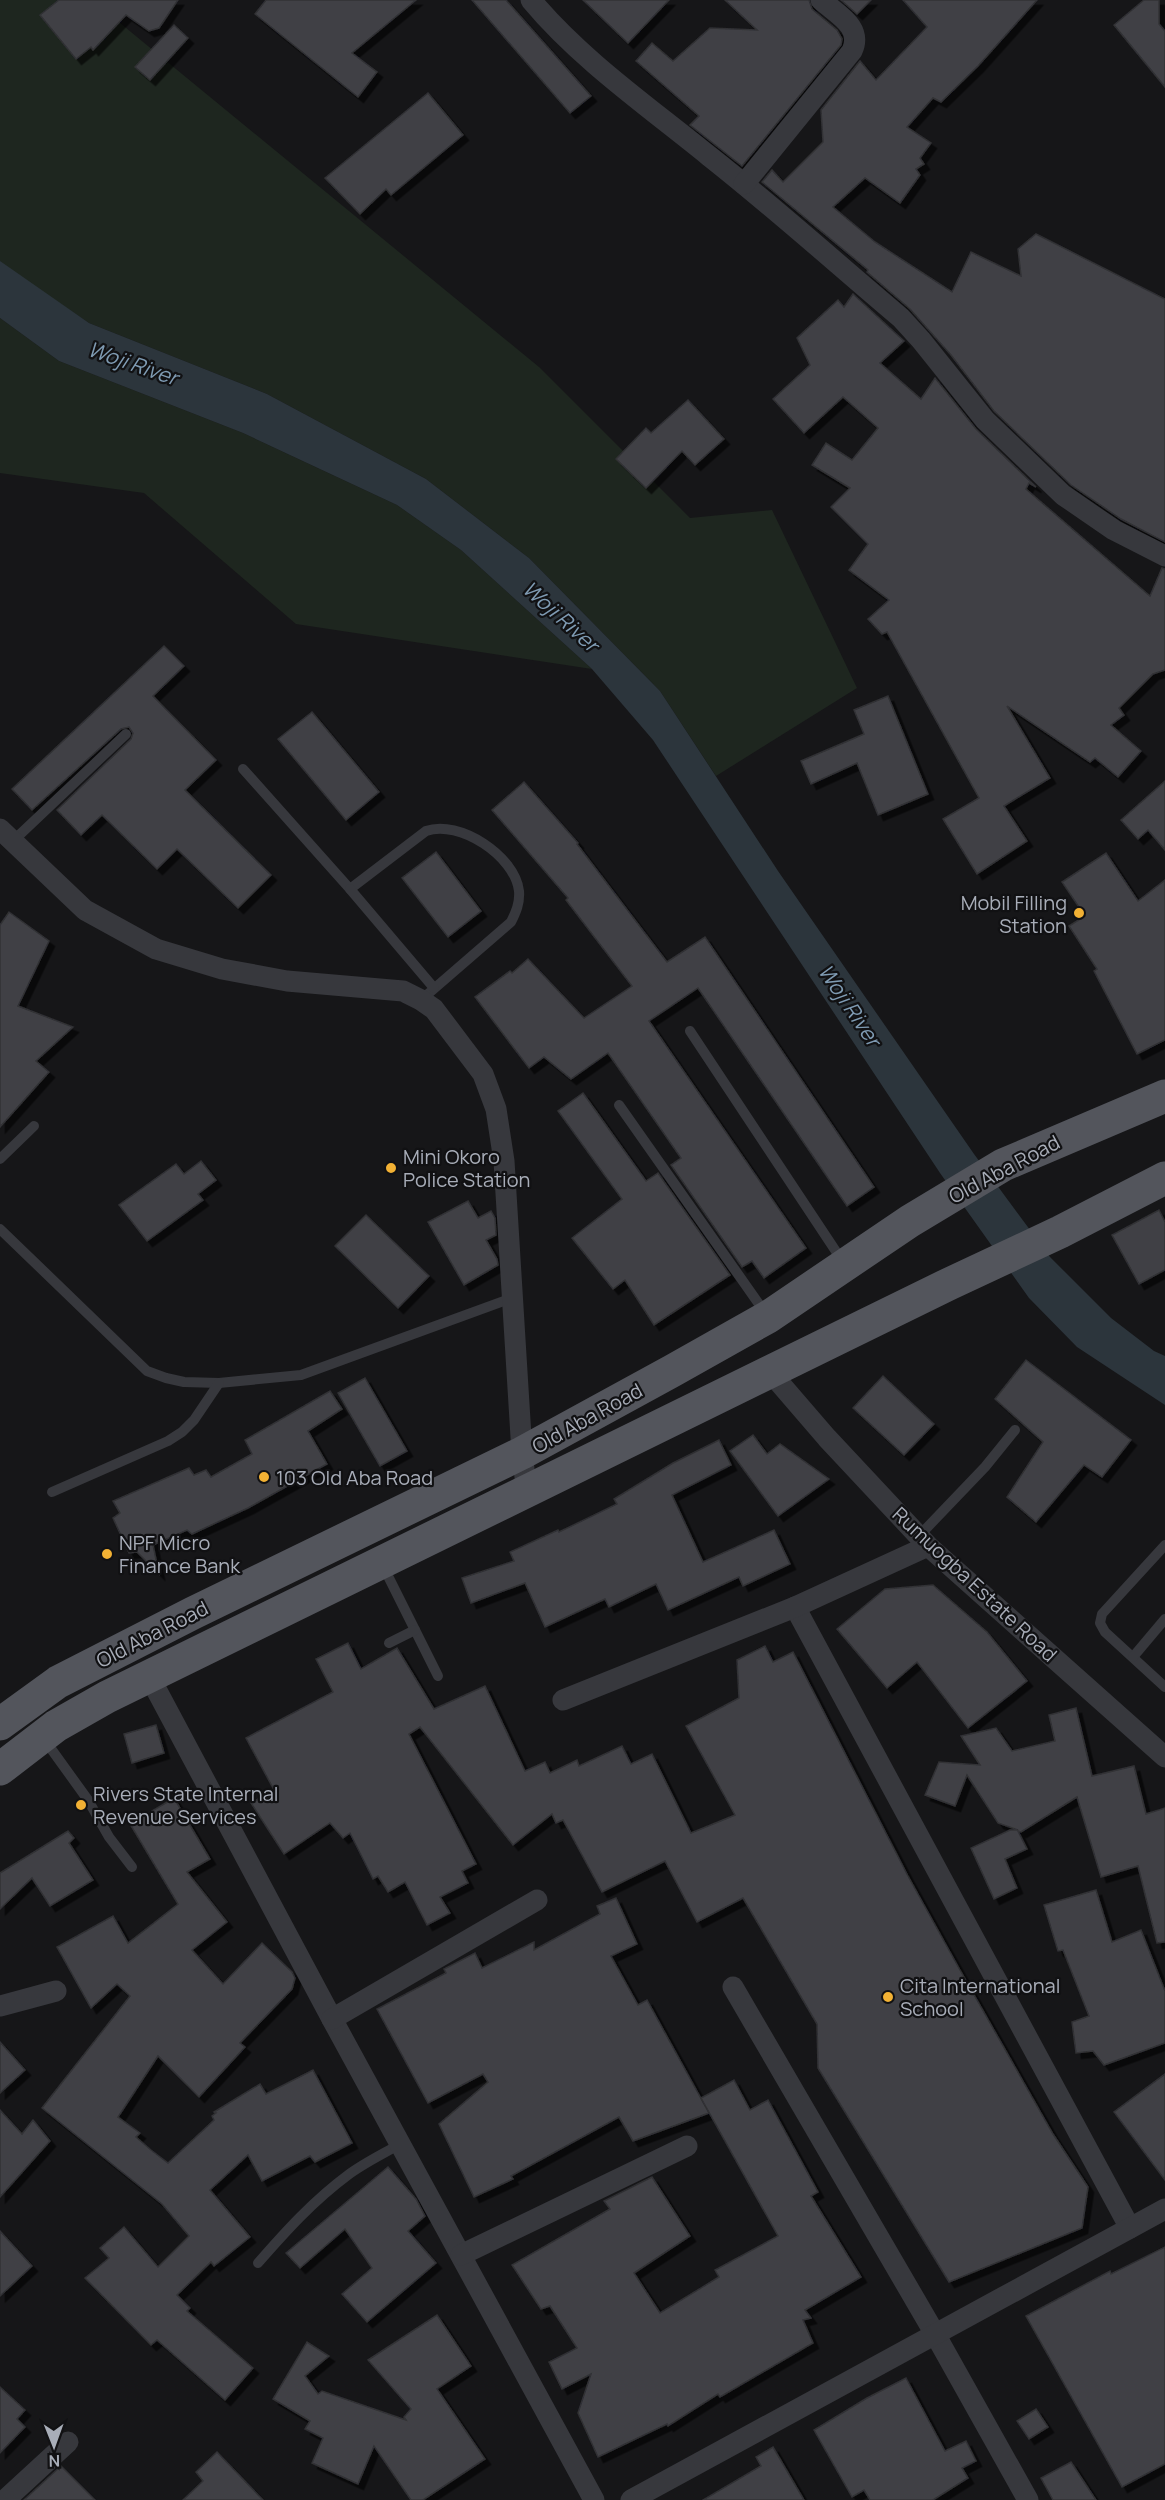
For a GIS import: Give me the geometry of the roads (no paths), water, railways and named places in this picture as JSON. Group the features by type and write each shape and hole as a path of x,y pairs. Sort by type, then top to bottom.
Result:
{"main road":[{"name":"Old Aba Road","path":"0,1724 58,1683 522,1453 768,1317 910,1221 1003,1165 1165,1096"},
{"name":"Old Aba Road","path":"0,1768 42,1736 107,1696 527,1493 949,1284 1060,1232 1165,1178"}],"street":[{"path":"531,0 545,17 600,68 744,184 901,318 985,420 1064,495 1114,530 1165,556"},
{"path":"744,184 852,51 857,41 854,28 821,0"},
{"path":"6,835 85,910 156,949 222,969 287,981 428,994 434,1010 483,1074 496,1109 504,1161 522,1453 527,1493"},
{"name":"Rumuogba Estate Road","path":"771,1373 827,1438 923,1541 1165,1757"},
{"path":"563,1700 795,1607 923,1541"},
{"path":"795,1607 1130,2228"},
{"path":"149,1676 332,2019 594,2500"},
{"path":"332,2019 537,1900"},
{"path":"734,1987 935,2334 1028,2500"},
{"path":"0,2006 56,1991"},
{"path":"461,2255 687,2146"},
{"path":"631,2500 1165,2208"},
{"path":"5,2500 69,2442"}],"lane":[{"path":"6,835 126,734"},
{"path":"243,769 350,889 428,994 511,922 519,900 519,889 509,870 490,849 477,839 459,831 436,828 426,831 350,889"},
{"path":"690,1031 844,1265"},
{"path":"619,1105 768,1317"},
{"path":"0,1159 34,1126"},
{"path":"0,1229 147,1371 184,1382 219,1383 301,1375 512,1298"},
{"path":"52,1492 168,1442 182,1432 219,1383"},
{"path":"923,1541 1015,1430"},
{"path":"1165,1545 1102,1614 1100,1623 1105,1632 1165,1687"},
{"path":"381,1563 438,1676"},
{"path":"1133,1657 1165,1619"},
{"path":"388,1643 415,1630"},
{"path":"42,1736 88,1800 109,1837 132,1867"},
{"path":"258,2263 320,2196 350,2173 400,2144"}],"water":[{"name":"Woji River","path":"0,261 89,323 267,394 426,479 529,558 660,691 778,871 974,1154 1050,1257 1111,1318 1154,1351 1165,1356 1165,1405 1077,1347 1029,1298 940,1173 653,740 592,669 461,550 397,505 243,433 59,361 0,318"}],"place":[{"name":"Mobil Filling Station","path":"1079,913"},
{"name":"Mini Okoro Police Station","path":"391,1168"},
{"name":"103 Old Aba Road","path":"264,1477"},
{"name":"NPF Micro Finance Bank","path":"107,1554"},
{"name":"Rivers State Internal Revenue Services","path":"81,1805"},
{"name":"Cita International School","path":"888,1997"}]}
